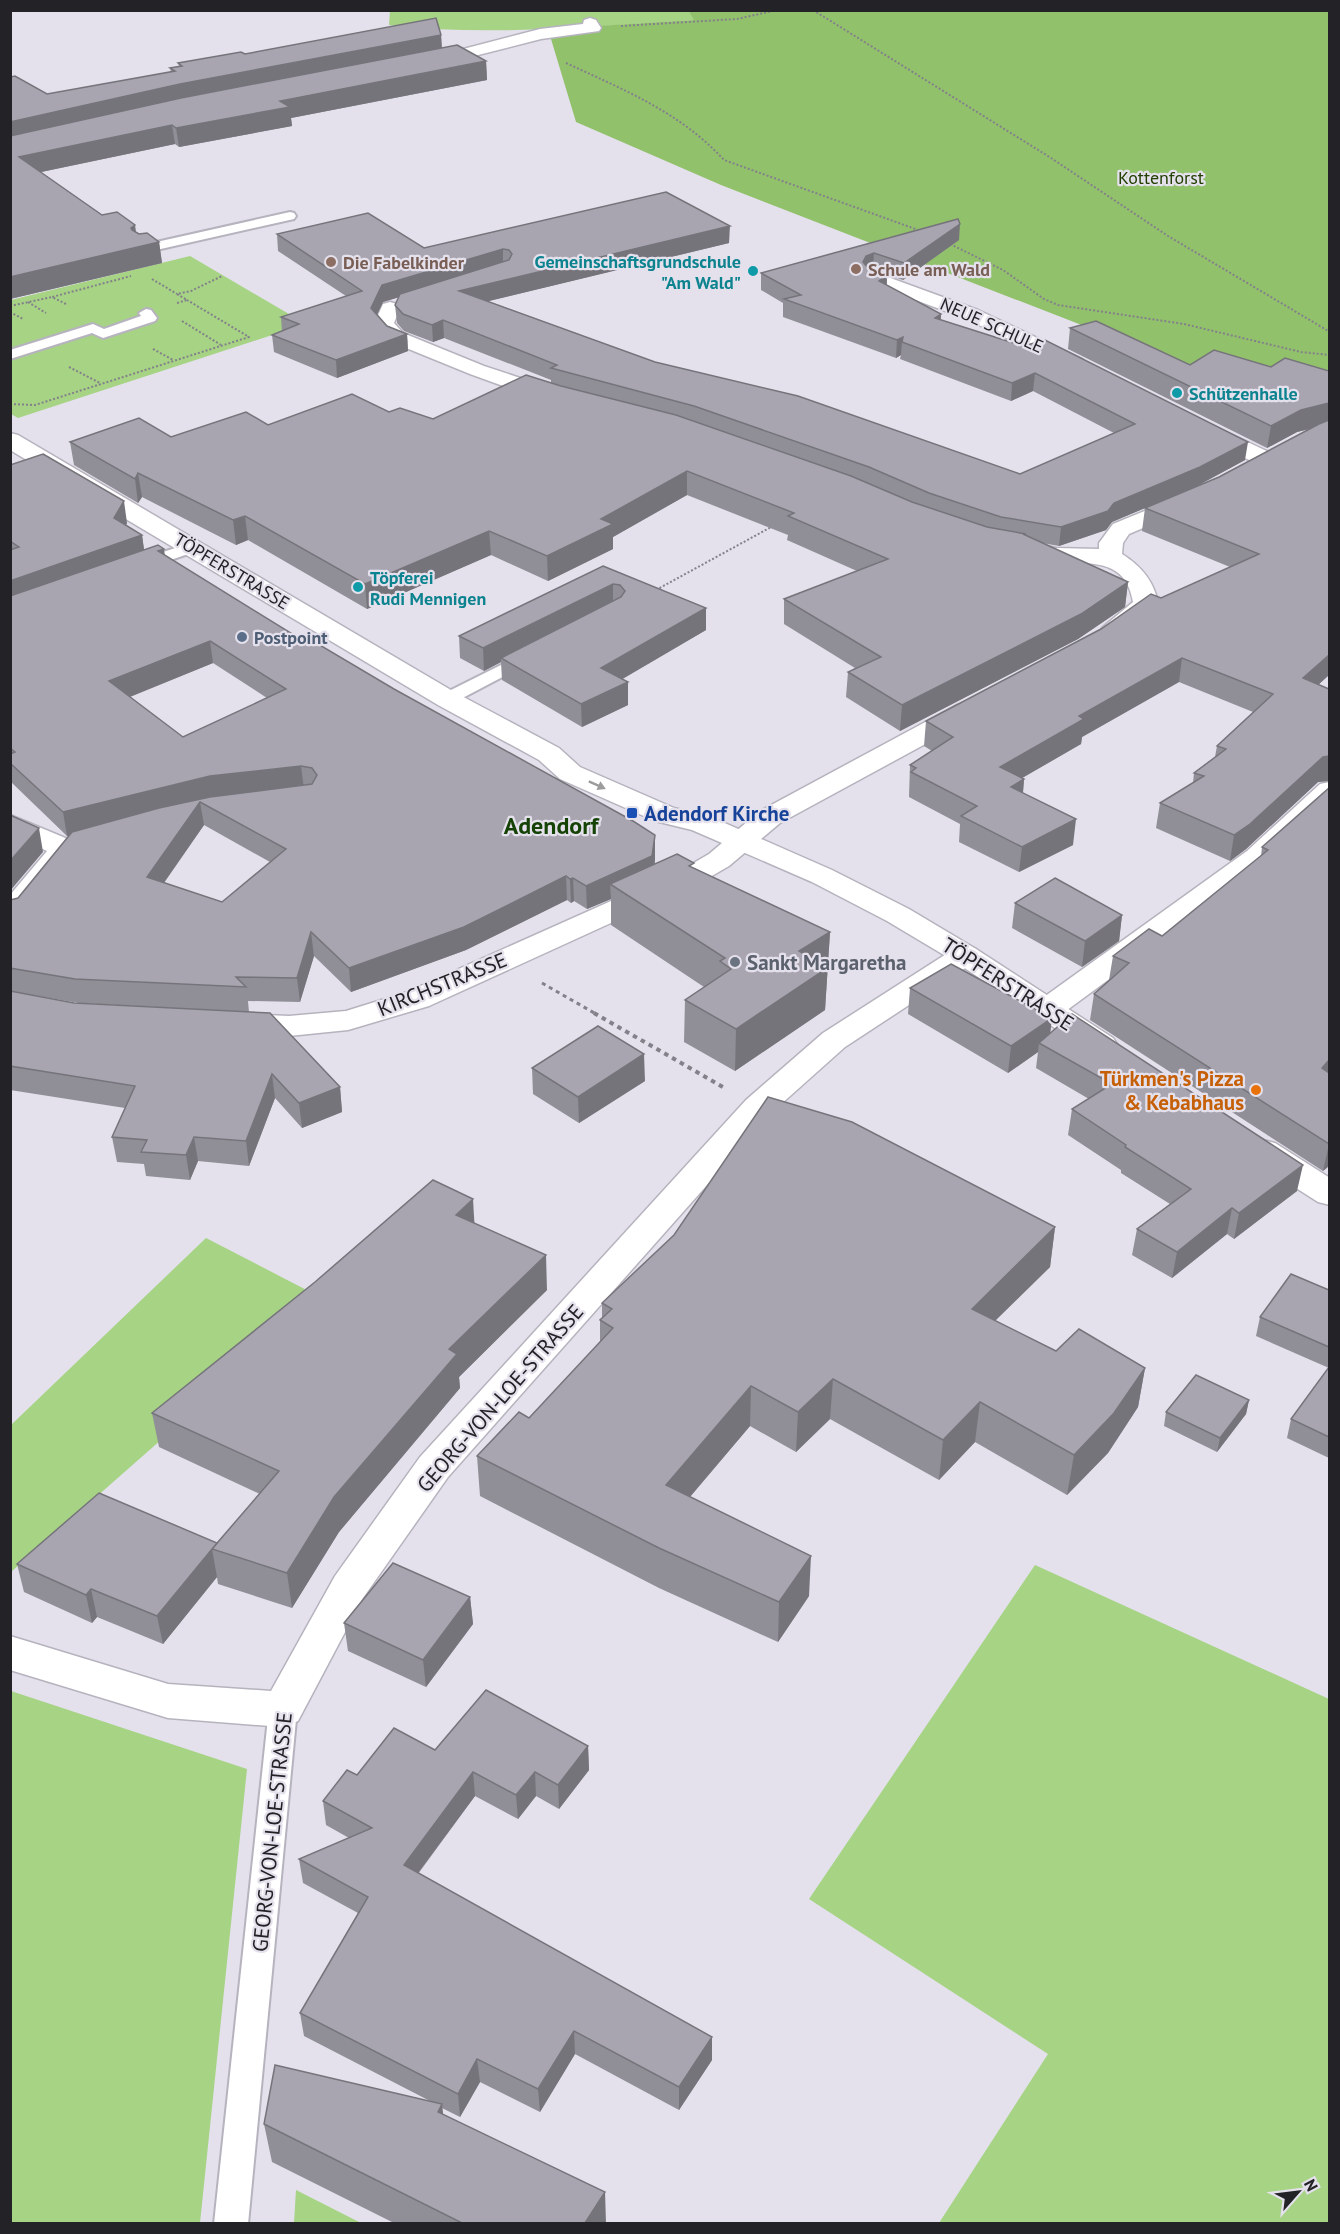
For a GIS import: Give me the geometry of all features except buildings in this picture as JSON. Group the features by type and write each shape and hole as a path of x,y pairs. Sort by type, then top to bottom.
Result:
{"street":[{"path":"406,67 464,56 540,34 592,25"},
{"name":"NEUE SCHULE","path":"874,278 971,314 1088,370"},
{"path":"396,306 384,324 396,337 477,370 570,402"},
{"path":"1186,419 1266,460"},
{"name":"TÖPFERSTRASSE","path":"10,440 447,699 549,754 570,773 665,815 701,823 822,876 898,915 965,955 1126,1060"},
{"path":"1110,558 1111,543 1121,529 1206,493"},
{"path":"1004,546 1056,555 1110,558 1132,571 1144,589 1146,603 1133,616 1097,640"},
{"name":"KIRCHSTRASSE","path":"207,1022 289,1026 348,1020 418,999 695,874 719,860 739,840 770,817 910,739 989,700"},
{"path":"1048,1009 1257,857 1329,790"},
{"path":"10,823 65,848"},
{"path":"10,914 65,848 93,840"},
{"name":"GEORG-VON-LOE-STRASSE","path":"283,1709 349,1587 434,1467 758,1107 834,1040 965,955"},
{"path":"1235,1132 1329,1194"},
{"path":"10,1653 168,1701 283,1709"}],"lane":[{"path":"143,249 290,216"},
{"path":"10,355 93,328 103,333 115,330 150,318 146,313"},
{"path":"122,572 194,548"},
{"path":"447,699 541,650"},
{"name":"GEORG-VON-LOE-STRASSE","path":"231,2223 283,1709"}],"path":[{"path":"592,25 737,19 777,10"},
{"path":"813,10 1051,158 1168,236 1329,332"},
{"path":"562,61 674,114 705,138 724,160 928,234"},
{"path":"946,242 1003,270 1044,299 1058,305 1184,324 1301,352 1329,355"},
{"path":"10,306 132,276"},
{"path":"182,293 222,276"},
{"path":"152,278 177,294"},
{"path":"52,297 72,308"},
{"path":"10,404 35,405 249,337 188,300"},
{"path":"177,318 222,346"},
{"path":"648,594 782,522"},
{"path":"544,984 758,1107"}],"green space":[{"path":"390,10 688,10 695,20 542,29 465,30 389,25"},
{"name":"Kottenforst","path":"688,10 1329,11 1329,381 1210,375 721,185 576,122 548,29 694,20"},
{"path":"190,256 306,324 18,418 11,414 11,300"},
{"path":"206,1238 322,1298 11,1572 11,1425"},
{"path":"1035,1565 1329,1699 1329,2223 939,2223 1048,2054 809,1899"},
{"path":"11,1691 247,1769 200,2223 11,2223"},
{"path":"296,2190 361,2223 294,2223"}],"place":[{"name":"Die Fabelkinder","path":"331,262"},
{"name":"Schule am Wald","path":"856,269"},
{"name":"Gemeinschaftsgrundschule \"Am Wald\"","path":"753,271"},
{"name":"Schützenhalle","path":"1177,393"},
{"name":"Töpferei Rudi Mennigen","path":"358,587"},
{"name":"Postpoint","path":"242,637"},
{"name":"Adendorf Kirche","path":"632,813"},
{"name":"Sankt Margaretha","path":"735,962"},
{"name":"Türkmen's Pizza & Kebabhaus","path":"1256,1090"}],"district":[{"name":"Adendorf","path":"551,825"}]}
